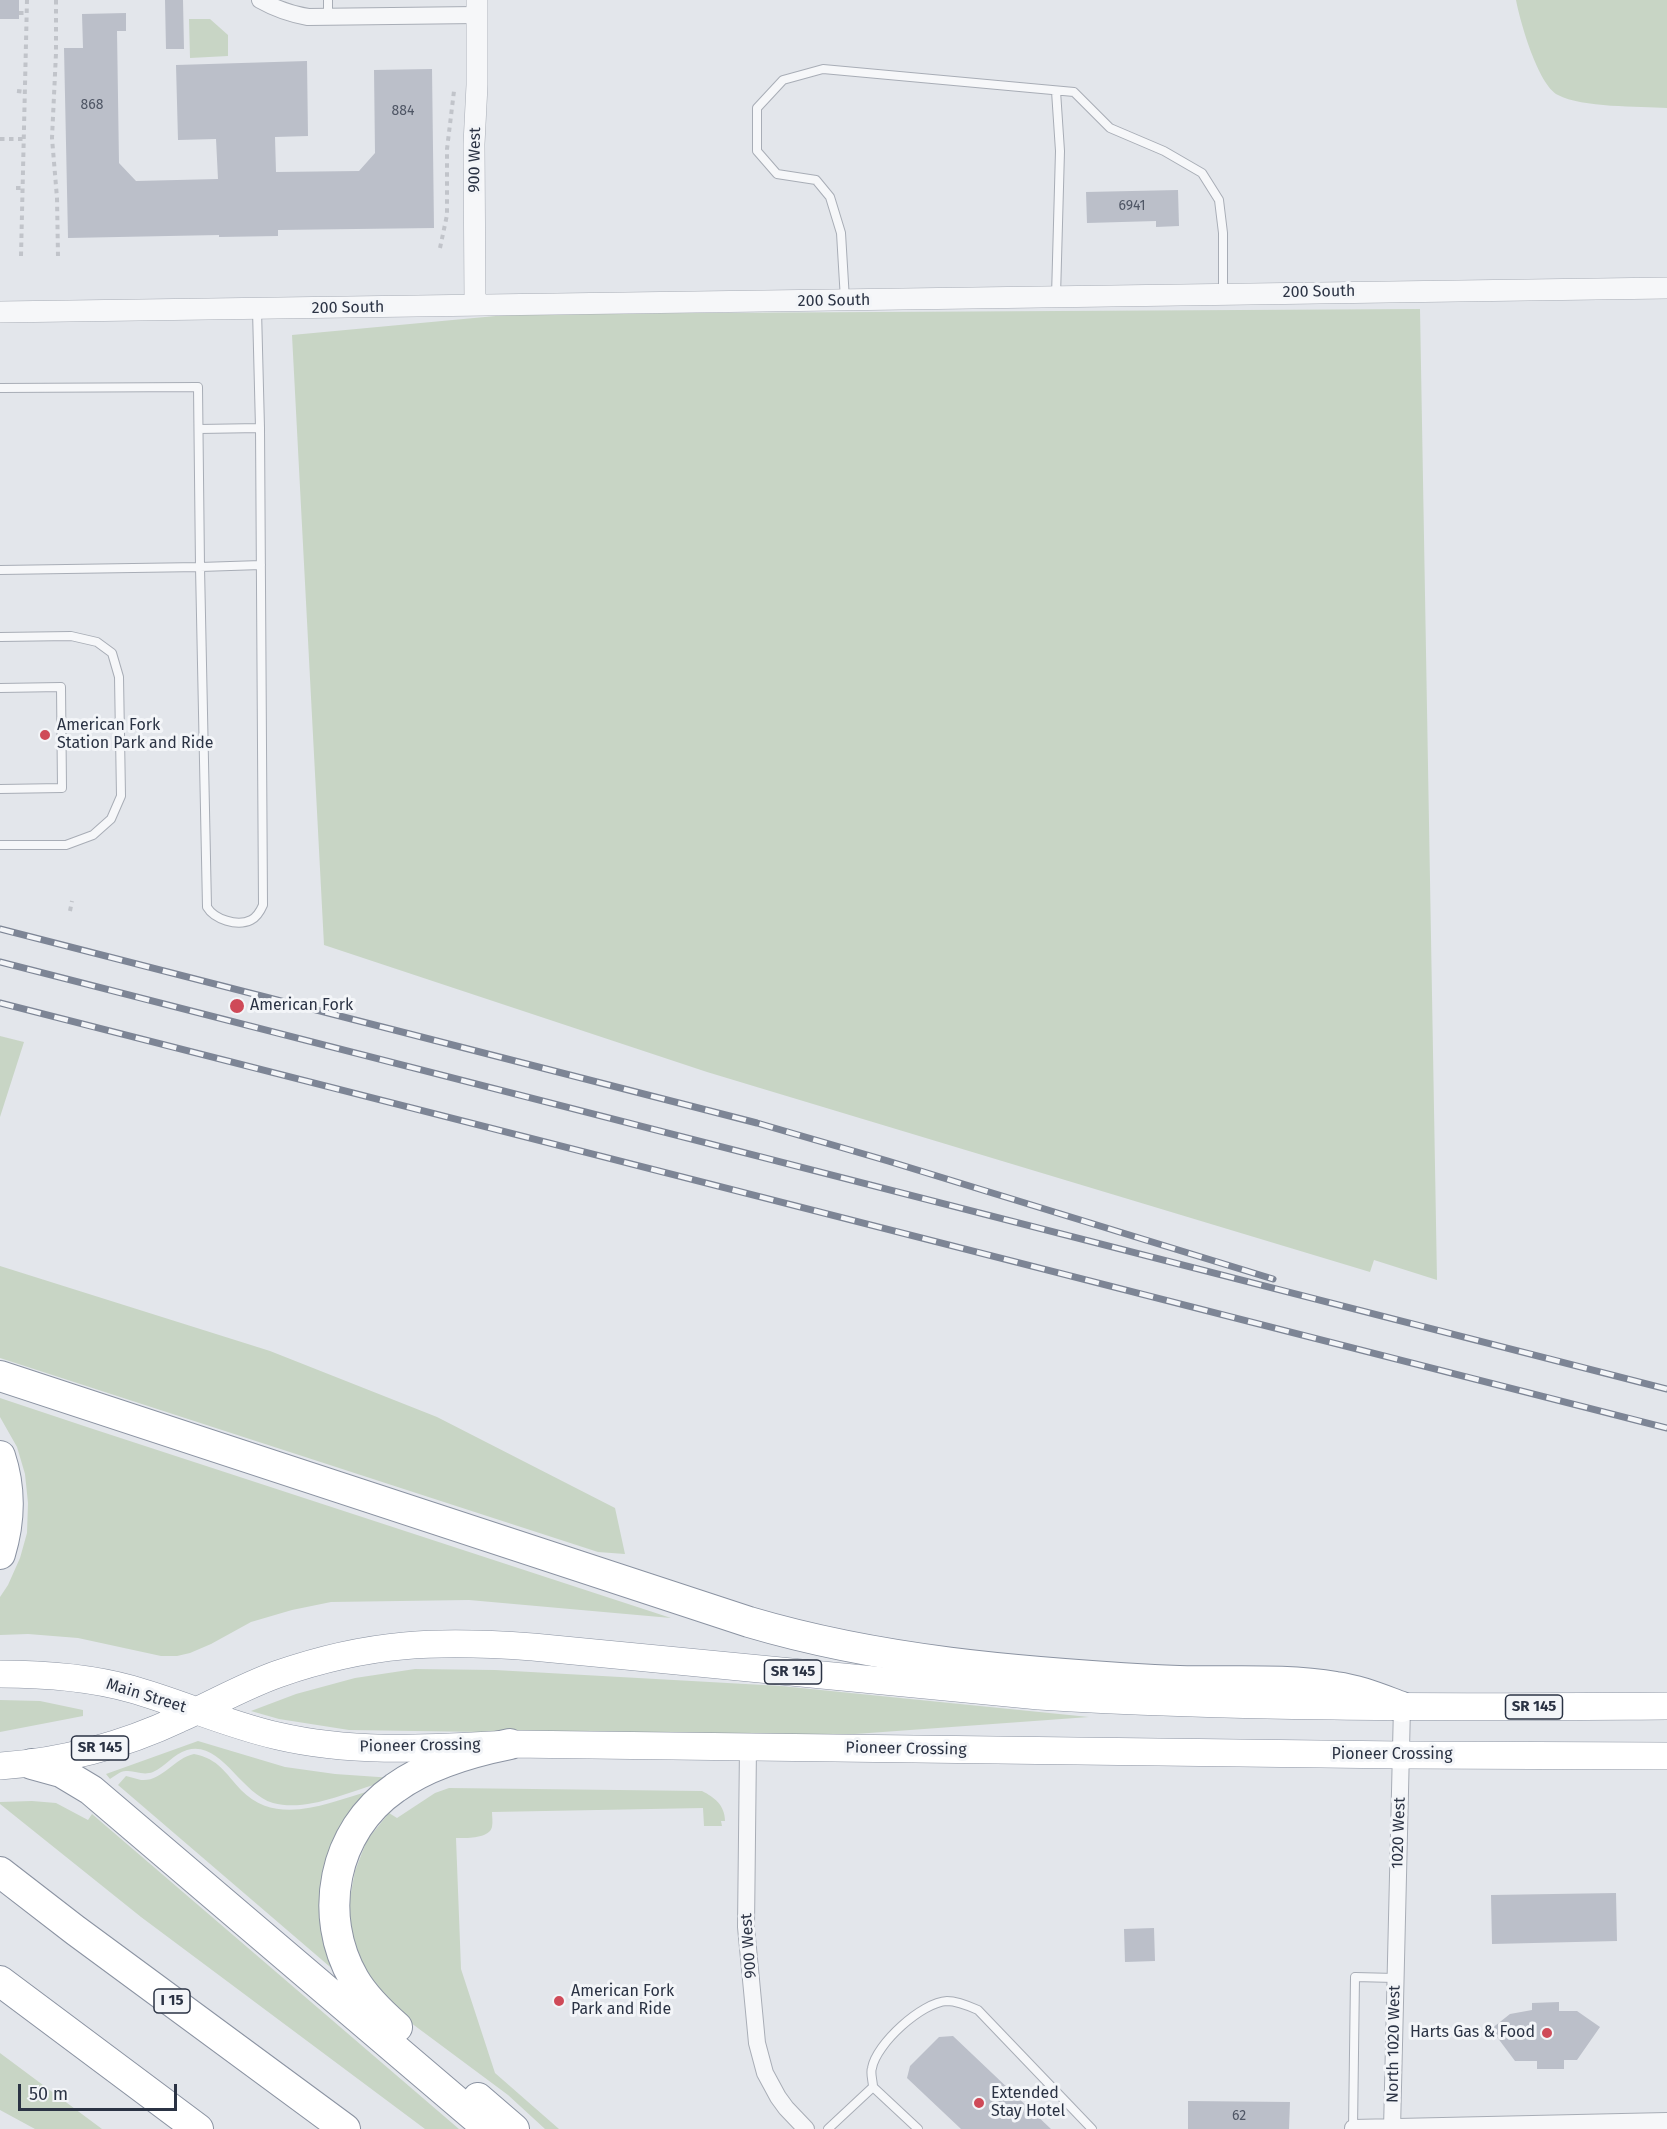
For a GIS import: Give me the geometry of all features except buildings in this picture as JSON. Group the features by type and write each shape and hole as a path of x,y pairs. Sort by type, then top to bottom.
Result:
{"highway":[{"path":"0,1376 749,1622 820,1642 898,1657 1043,1673 1166,1681 1316,1684 1361,1692 1402,1707"},
{"path":"0,1456 7,1481 8,1515 0,1554"},
{"name":"SR 145","path":"196,1711 246,1686 313,1662 391,1646 451,1643 601,1653 1039,1696 1175,1703 1402,1707 1667,1706"},
{"name":"Main Street","path":"0,1674 58,1676 106,1683 196,1711"},
{"name":"Main Street","path":"0,1766 32,1764 106,1746 153,1731 196,1711"},
{"name":"Pioneer Crossing","path":"196,1711 276,1736 337,1746 410,1750 510,1744 1667,1756"},
{"path":"510,1744 476,1752 436,1766 395,1787 379,1800 356,1829 348,1844 336,1880 333,1900 334,1921 339,1941 354,1979 365,1995 380,2012 514,2129"},
{"path":"32,1764 61,1772 91,1790 489,2129"},
{"name":"I 15","path":"0,1872 345,2129"},
{"path":"0,1981 198,2129"}],"street":[{"name":"900 West","path":"260,0 291,14 308,16 328,8 477,8 474,144 475,305"},
{"name":"200 South","path":"0,312 1667,288"},
{"name":"1020 West","path":"1396,1958 1402,1707"},
{"name":"900 West","path":"748,1747 746,1928 757,2043 765,2073 777,2097 806,2129"},
{"name":"North 1020 West","path":"1392,2129 1396,1958"},
{"path":"1353,2129 1667,2121"}],"lane":[{"path":"845,300 841,233 830,197 816,180 777,174 757,151 757,108 783,80 823,69 1074,92 1110,128 1164,151 1202,173 1219,200 1223,233 1223,293"},
{"path":"1056,90 1060,151 1056,297"},
{"path":"0,388 198,387 206,899 211,913 222,919 240,923 251,921 259,914 263,906 260,428 257,309"},
{"path":"199,429 260,428"},
{"path":"0,570 261,566"},
{"path":"0,637 71,636 98,642 112,653 119,676 121,796 111,819 93,835 66,844 0,845"},
{"path":"0,688 61,687 62,788 0,789"},
{"path":"1353,2129 1355,1977 1395,1978"},
{"path":"918,2129 873,2087 871,2069 879,2049 908,2020 928,2006 946,2001 978,2010 1092,2129"},
{"path":"828,2129 873,2087"}],"path":[{"path":"21,256 27,0"},
{"path":"56,0 52,138 57,198 58,256"},
{"path":"19,13 27,13"},
{"path":"440,248 447,215 447,149 454,80"},
{"path":"17,91 25,92"},
{"path":"0,138 24,139"},
{"path":"16,188 23,188"},
{"path":"70,911 72,901"}],"green space":[{"path":"1516,0 1667,0 1667,108 1596,104 1558,95 1551,89 1537,66 1521,22"},
{"path":"189,19 210,19 228,35 228,56 190,58"},
{"path":"1420,309 1437,1280 1374,1260 1370,1272 707,1072 324,945 292,335 517,314"},
{"path":"0,1036 24,1042 0,1117"},
{"path":"0,1266 270,1351 437,1417 615,1508 625,1554 598,1552 0,1358"},
{"path":"0,1398 671,1618 469,1600 331,1602 251,1622 211,1644 177,1656 161,1656 78,1638 28,1634 0,1635 0,1597 20,1558 27,1533 28,1503 25,1474 17,1447 0,1417"},
{"path":"415,1669 495,1670 781,1686 1089,1717 814,1737 349,1730 279,1719 251,1711 296,1694 355,1678"},
{"path":"0,1700 40,1701 83,1710 83,1716 0,1732"},
{"path":"198,1741 285,1767 335,1774 393,1778 382,1786 377,1784 312,1803 286,1805 273,1803 261,1797 220,1760 199,1749 182,1752 153,1772 124,1771 110,1779 106,1774"},
{"path":"194,1754 216,1763 241,1790 255,1801 270,1807 287,1810 303,1809 369,1791 351,1823 336,1972 118,1785 126,1776 148,1780"},
{"path":"449,1788 702,1791 715,1799 725,1815 725,1821 721,1821 722,1826 704,1826 703,1808 492,1812 492,1827 487,1834 456,1838 461,1969 495,2073 559,2129 545,2129 508,2095 395,2011 358,1960 351,1937 349,1903 355,1871 367,1840 389,1813 397,1818 435,1793"},
{"path":"0,1802 56,1803 88,1820 92,1814 459,2129 425,2129 141,1917 0,1804"},
{"path":"0,2053 102,2129 35,2129 0,2110"}],"railway":[{"path":"0,929 757,1123 1273,1279"},
{"path":"0,962 1667,1389"},
{"path":"0,1003 1667,1428"}],"place":[{"name":"American Fork Station Park and Ride","path":"45,735"},
{"name":"American Fork","path":"237,1006"},
{"name":"American Fork Park and Ride","path":"559,2001"},
{"name":"Harts Gas & Food","path":"1547,2033"},
{"name":"Extended Stay Hotel","path":"979,2103"}]}
